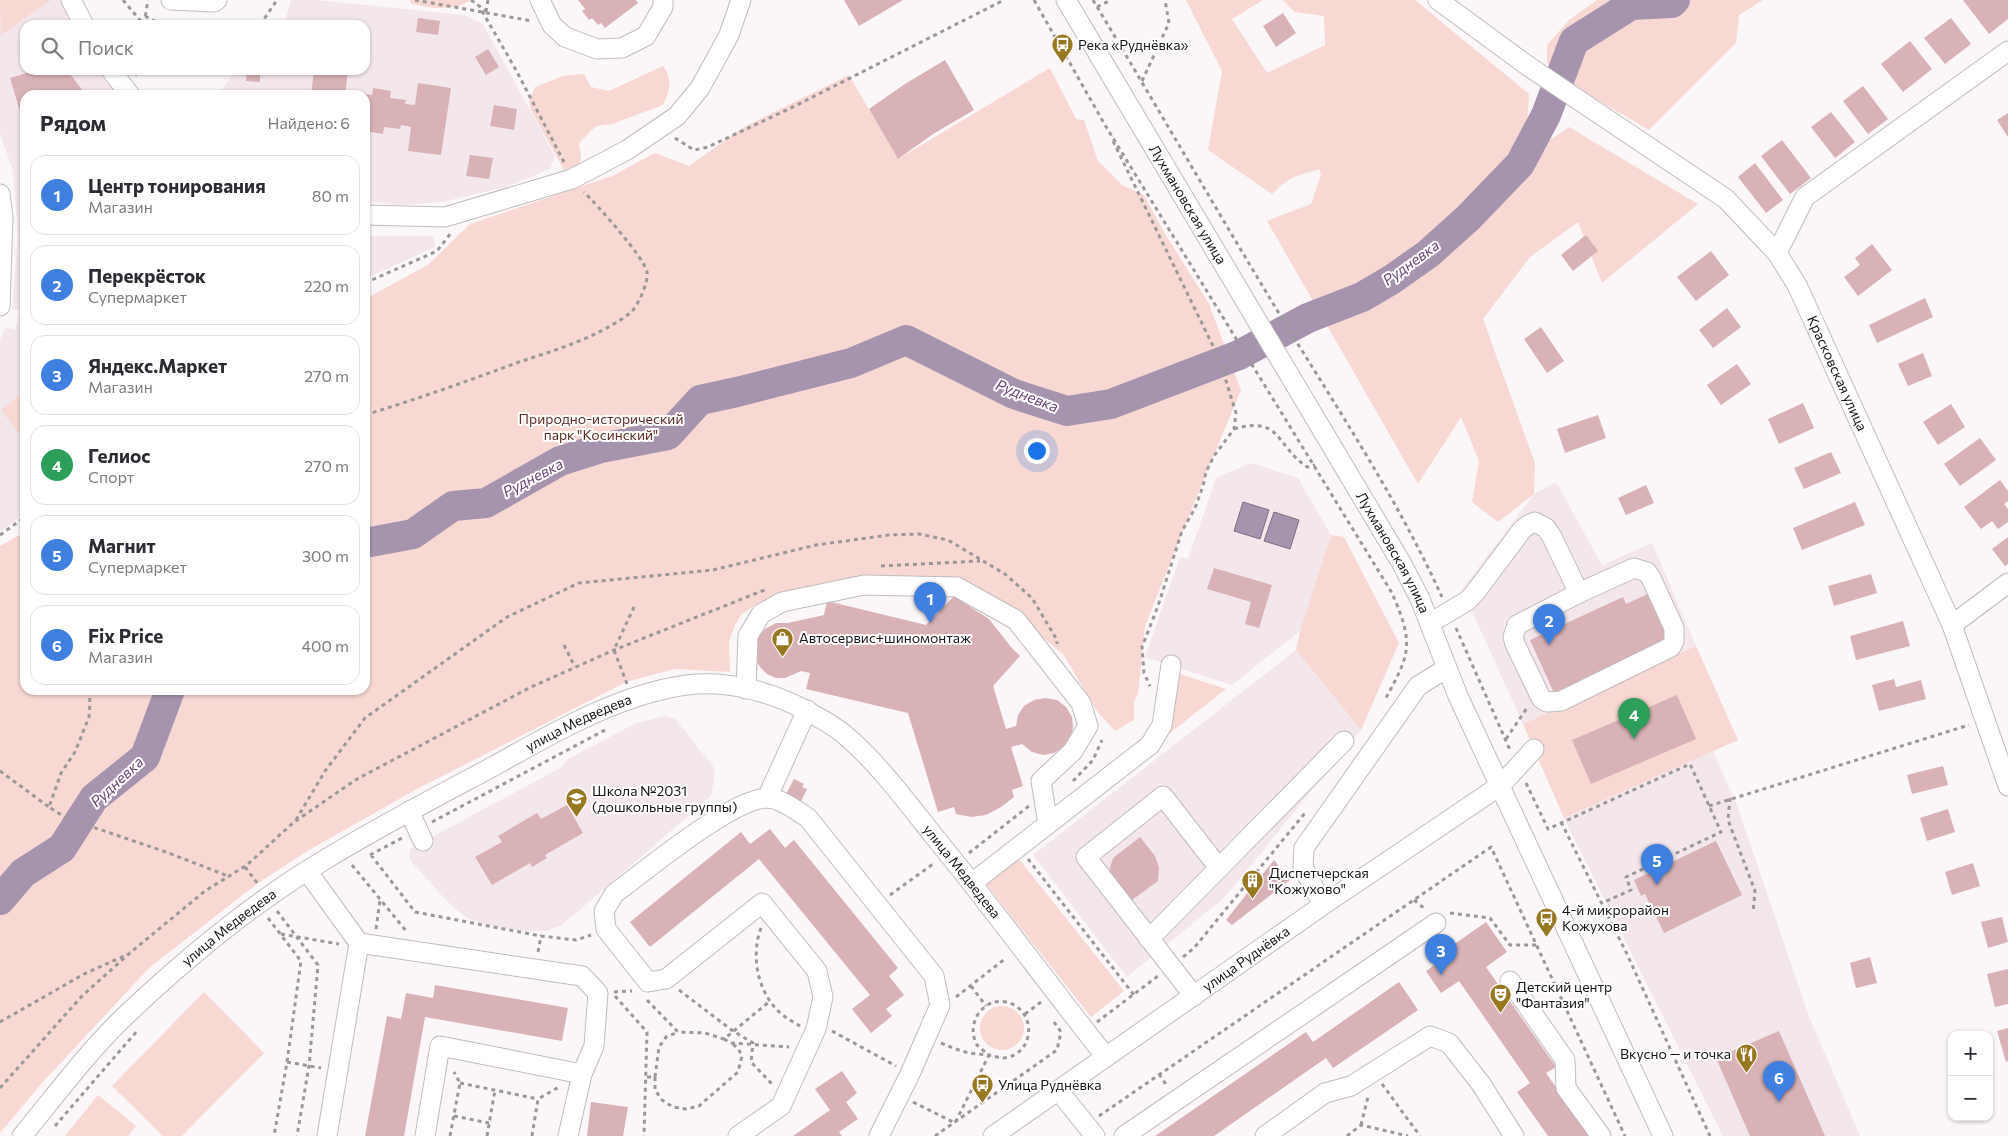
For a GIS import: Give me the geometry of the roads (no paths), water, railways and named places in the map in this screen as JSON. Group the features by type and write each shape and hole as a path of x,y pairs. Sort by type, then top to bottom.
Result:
{"street":[{"path":"71,0 81,20"},
{"path":"171,0 214,2 217,0"},
{"path":"540,0 552,25 565,37 597,49 622,48 646,36 662,7 663,0"},
{"path":"370,215 445,216 572,179 627,150 677,116 700,88 729,35 741,0"},
{"name":"Лухмановская улица","path":"1066,0 1389,539 1420,599 1458,696 1663,1136"},
{"name":"Красковская улица","path":"1438,0 1528,66 1726,199 1777,253 1797,285 1952,625 2008,786"},
{"path":"1777,253 1805,197 2008,51"},
{"path":"115,75 126,90"},
{"path":"0,194 2,217 10,244 0,306"},
{"path":"1430,623 1455,609 1474,594 1522,530 1528,524 1535,522 1546,528 1552,537 1579,593"},
{"path":"1641,569 1647,572 1674,628 1674,641 1671,647 1665,651 1560,701 1547,702 1537,693 1514,644 1514,631 1523,621 1579,593 1627,570 1641,569"},
{"path":"1952,625 2008,583"},
{"path":"746,689 748,636 761,614 782,602 864,585 957,587 1016,620 1081,703 1088,726 1073,750 1041,782 1048,824"},
{"path":"972,882 1150,745 1162,725 1170,666"},
{"path":"1323,905 1303,867 1304,848 1418,686 1447,668"},
{"name":"улица Медведева","path":"22,1136 90,1053 122,1019 223,932 307,871 409,811 530,746 632,698 689,685 718,684 757,691 807,710 844,734 875,765 972,882 1106,1057"},
{"path":"767,798 807,710"},
{"path":"1149,939 1344,740"},
{"name":"улица Руднёвка","path":"993,1136 1323,905 1501,785 1534,749"},
{"path":"1194,996 1086,857 1162,796 1219,868"},
{"path":"738,1136 781,1106 786,1096 813,1035 823,997 816,971 762,903 666,980 648,982 606,929 604,911 614,894 724,814 749,802 767,798 784,803 808,818 934,976 940,1005 910,1074 879,1136"},
{"path":"409,811 421,836"},
{"path":"307,871 364,945 582,976 598,993 594,1046 582,1074 568,1136"},
{"path":"1124,1136 1436,916"},
{"path":"328,1136 338,1071 364,945"},
{"path":"1510,981 1566,1060 1566,1088 1601,1136"},
{"path":"1265,1136 1325,1093 1351,1086 1430,1036 1449,1043 1486,1091 1514,1136"},
{"path":"425,1136 440,1046 582,1074"},
{"path":"1058,1090 1091,1130"}],"waterway":[{"name":"Рудневка","path":"370,542 413,534 453,506 486,503 560,461 601,448 668,435 700,400 851,363 906,340 1014,394 1067,411 1111,404 1239,355 1308,318 1362,297 1391,280 1428,254 1468,218 1520,164 1546,115 1574,41 1631,5 1672,3 1675,0"},
{"name":"Рудневка","path":"0,900 23,873 62,848 94,798 145,757 168,695"}],"place":[{"name":"Река «Руднёвка»","path":"1062,64"},
{"name":"Центр тонирования","path":"930,623"},
{"name":"Перекрёсток","path":"1549,645"},
{"name":"Автосервис+шиномонтаж","path":"783,657"},
{"name":"Гелиос","path":"1634,739"},
{"name":"Школа №2031 (дошкольные группы)","path":"576,818"},
{"name":"Магнит","path":"1657,885"},
{"name":"Диспетчерская \"Кожухово\"","path":"1253,900"},
{"name":"4-й микрорайон Кожухова","path":"1546,937"},
{"name":"Яндекс.Маркет","path":"1441,975"},
{"name":"Детский центр \"Фантазия\"","path":"1500,1014"},
{"name":"Вкусно — и точка","path":"1747,1073"},
{"name":"Fix Price","path":"1779,1102"},
{"name":"Улица Руднёвка","path":"982,1104"}],"park label":[{"name":"Природно-исторический парк \"Косинский\"","path":"601,428"}]}
